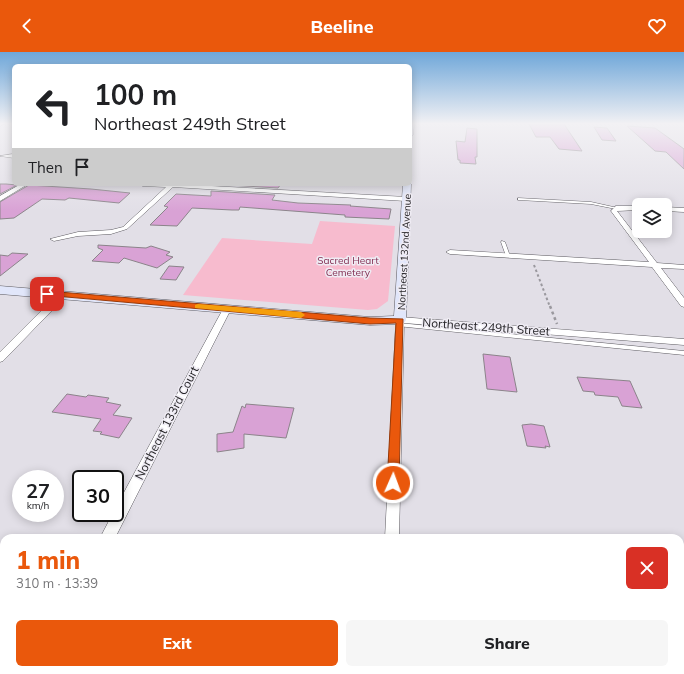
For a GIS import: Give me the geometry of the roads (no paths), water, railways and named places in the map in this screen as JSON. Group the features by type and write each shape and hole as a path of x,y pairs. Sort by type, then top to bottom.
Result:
{"street":[{"path":"3,156 12,156"},
{"path":"0,199 22,186"},
{"path":"54,239 78,234 111,232 125,228 171,186"},
{"path":"189,186 406,199"},
{"name":"Northeast 132nd Avenue","path":"400,323 407,186"},
{"path":"632,208 616,208 614,211 684,304"},
{"path":"672,209 684,210"},
{"path":"450,252 684,266"},
{"name":"Northeast 249th Street","path":"0,290 370,321 560,332 684,342"},
{"path":"0,358 62,295"},
{"name":"Northeast 133rd Court","path":"109,534 226,309"},
{"path":"392,534 400,323"}],"lane":[{"path":"519,199 591,203 616,208"},
{"path":"503,242 508,256"},
{"path":"400,323 684,353"}],"park label":[{"name":"Sacred Heart Cemetery","path":"348,266"}]}
